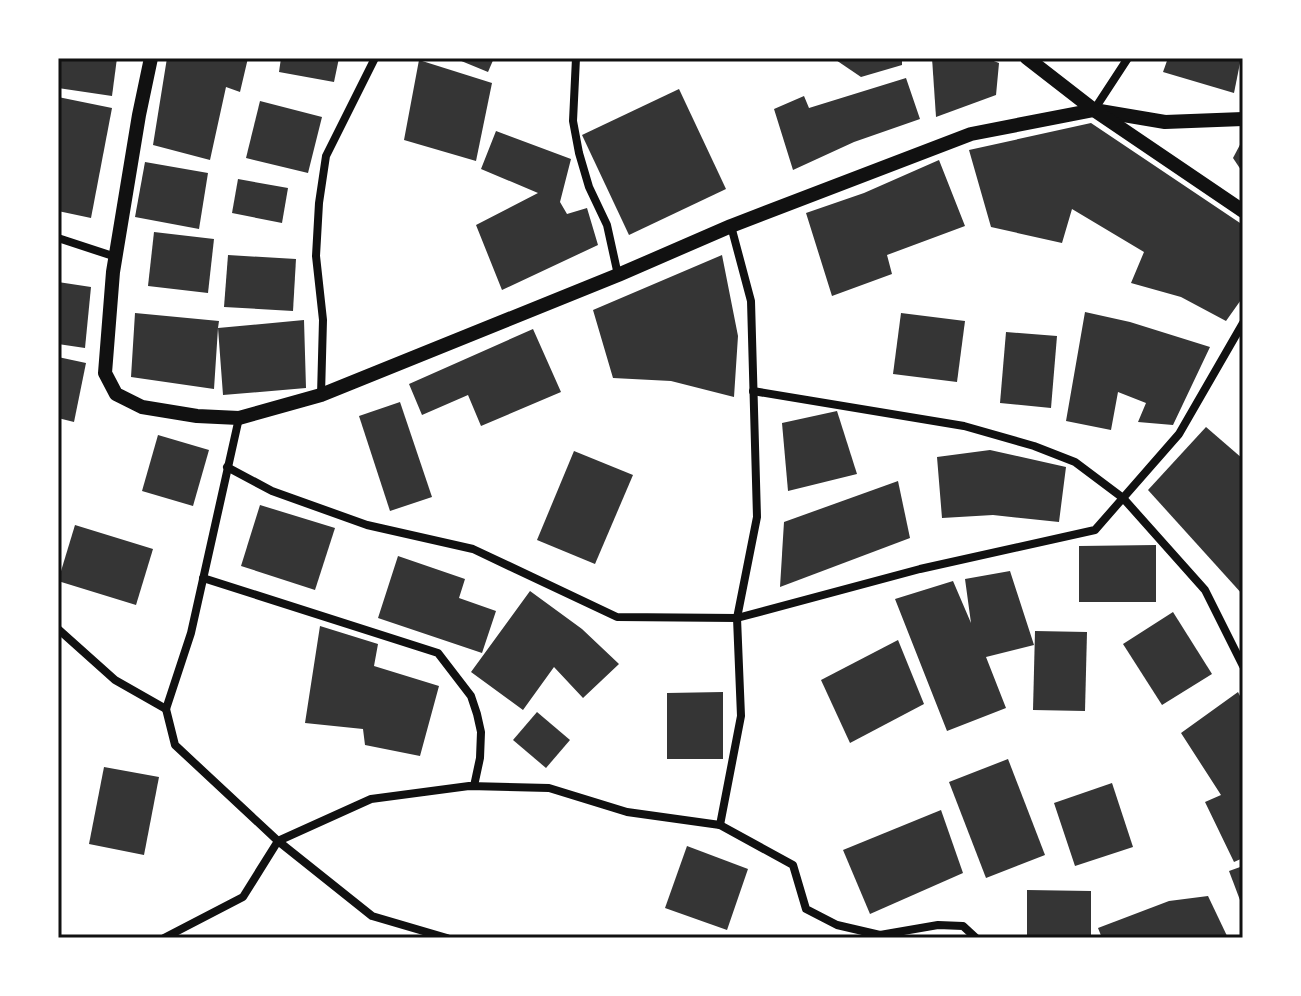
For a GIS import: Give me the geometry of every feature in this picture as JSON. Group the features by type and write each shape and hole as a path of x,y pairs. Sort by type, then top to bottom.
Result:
{"street":[{"path":"151,58 116,257 105,373 116,394 142,407 197,416 239,418 321,395 731,226 971,134 1094,110 1165,122 1243,119"},
{"path":"321,395 323,320 316,256 326,156 375,58"},
{"path":"576,58 573,121 579,153 589,187 607,225 618,275"},
{"path":"1027,58 1094,110 1243,211"},
{"path":"1094,110 1128,58"},
{"path":"720,825 741,716 737,618 757,517 751,301 731,226"},
{"path":"58,238 116,257"},
{"path":"227,467 272,491 367,525 473,549 617,617 737,618 920,569 1095,530 1179,434 1243,323"},
{"path":"753,391 889,412 978,430 1075,462 1123,498 1205,590 1243,666"},
{"path":"239,418 191,633 166,709 175,745 278,841 372,916 447,938"},
{"path":"203,578 438,653 471,696 477,714 481,732 480,758 474,786"},
{"path":"58,629 115,680 166,709"},
{"path":"164,938 243,897 278,841 371,799 474,786 549,788 627,812 720,825 793,865 806,909 837,925 880,935 938,925 963,926 976,938"}],"building":[{"path":"58,58 117,58 112,96 58,88"},
{"path":"167,58 248,58 240,92 226,87 210,160 153,145"},
{"path":"281,58 339,58 334,82 279,72"},
{"path":"454,58 494,58 488,72"},
{"path":"833,58 902,58 902,65 861,77"},
{"path":"932,58 986,58 999,63 996,95 936,117"},
{"path":"1168,58 1241,58 1234,93 1163,72"},
{"path":"419,60 492,83 476,161 404,140"},
{"path":"906,78 920,119 854,142 793,170 774,109 804,96 809,108"},
{"path":"679,89 726,189 629,235 582,135"},
{"path":"58,97 112,108 91,218 58,211"},
{"path":"260,101 322,117 308,173 246,158"},
{"path":"1091,123 1243,225 1243,297 1226,321 1181,297 1131,283 1144,252 1072,209 1062,243 991,227 969,150"},
{"path":"496,131 571,159 560,202 567,214 587,208 598,245 502,290 476,225 538,193 481,169"},
{"path":"1243,139 1243,173 1233,158"},
{"path":"939,160 965,226 887,255 892,274 832,296 806,213 864,193"},
{"path":"145,162 208,173 199,229 135,217"},
{"path":"238,179 288,188 282,223 232,213"},
{"path":"154,232 214,239 208,293 148,286"},
{"path":"228,255 296,259 293,311 224,307"},
{"path":"722,255 738,336 734,397 671,381 613,378 593,310"},
{"path":"58,282 91,287 85,348 58,344"},
{"path":"1085,312 1130,322 1210,347 1173,425 1138,422 1146,403 1118,392 1111,430 1066,421"},
{"path":"135,313 219,321 214,389 131,377"},
{"path":"901,313 965,321 957,382 893,374"},
{"path":"304,320 306,388 223,395 218,328"},
{"path":"533,329 561,392 481,426 468,395 422,415 409,384"},
{"path":"1006,332 1057,336 1051,408 1000,403"},
{"path":"58,357 86,363 74,422 58,418"},
{"path":"400,402 432,497 390,511 359,416"},
{"path":"837,411 857,474 788,491 782,423"},
{"path":"1206,427 1243,459 1243,595 1148,490"},
{"path":"158,435 209,450 193,506 142,491"},
{"path":"990,450 1066,467 1059,522 993,515 942,518 937,457"},
{"path":"574,451 633,475 595,564 537,540"},
{"path":"898,481 910,538 780,587 784,522"},
{"path":"260,505 335,528 315,590 241,566"},
{"path":"75,525 153,549 136,605 58,581"},
{"path":"1156,545 1156,602 1079,602 1079,546"},
{"path":"398,556 465,579 459,598 496,611 482,653 378,618"},
{"path":"1010,571 1034,645 986,657 1006,708 947,731 895,599 953,581 971,623 965,579"},
{"path":"530,591 582,629 619,664 583,698 554,667 523,710 471,672"},
{"path":"1173,612 1212,674 1162,705 1123,644"},
{"path":"320,626 378,644 374,666 439,686 420,756 365,745 363,729 305,723"},
{"path":"1035,631 1087,632 1085,711 1033,710"},
{"path":"898,640 924,704 850,743 821,680"},
{"path":"723,692 723,759 667,759 667,693"},
{"path":"1238,692 1243,702 1243,858 1234,862 1205,802 1221,795 1181,733"},
{"path":"537,712 570,740 546,768 513,740"},
{"path":"1008,759 1045,855 986,878 949,782"},
{"path":"104,767 159,777 144,855 89,844"},
{"path":"1112,783 1133,847 1075,866 1054,803"},
{"path":"941,810 963,873 870,914 843,850"},
{"path":"687,846 748,869 727,930 665,908"},
{"path":"1243,866 1243,908 1229,871"},
{"path":"1027,890 1091,891 1091,938 1027,938"},
{"path":"1208,896 1228,938 1102,938 1098,928 1169,901"}]}
